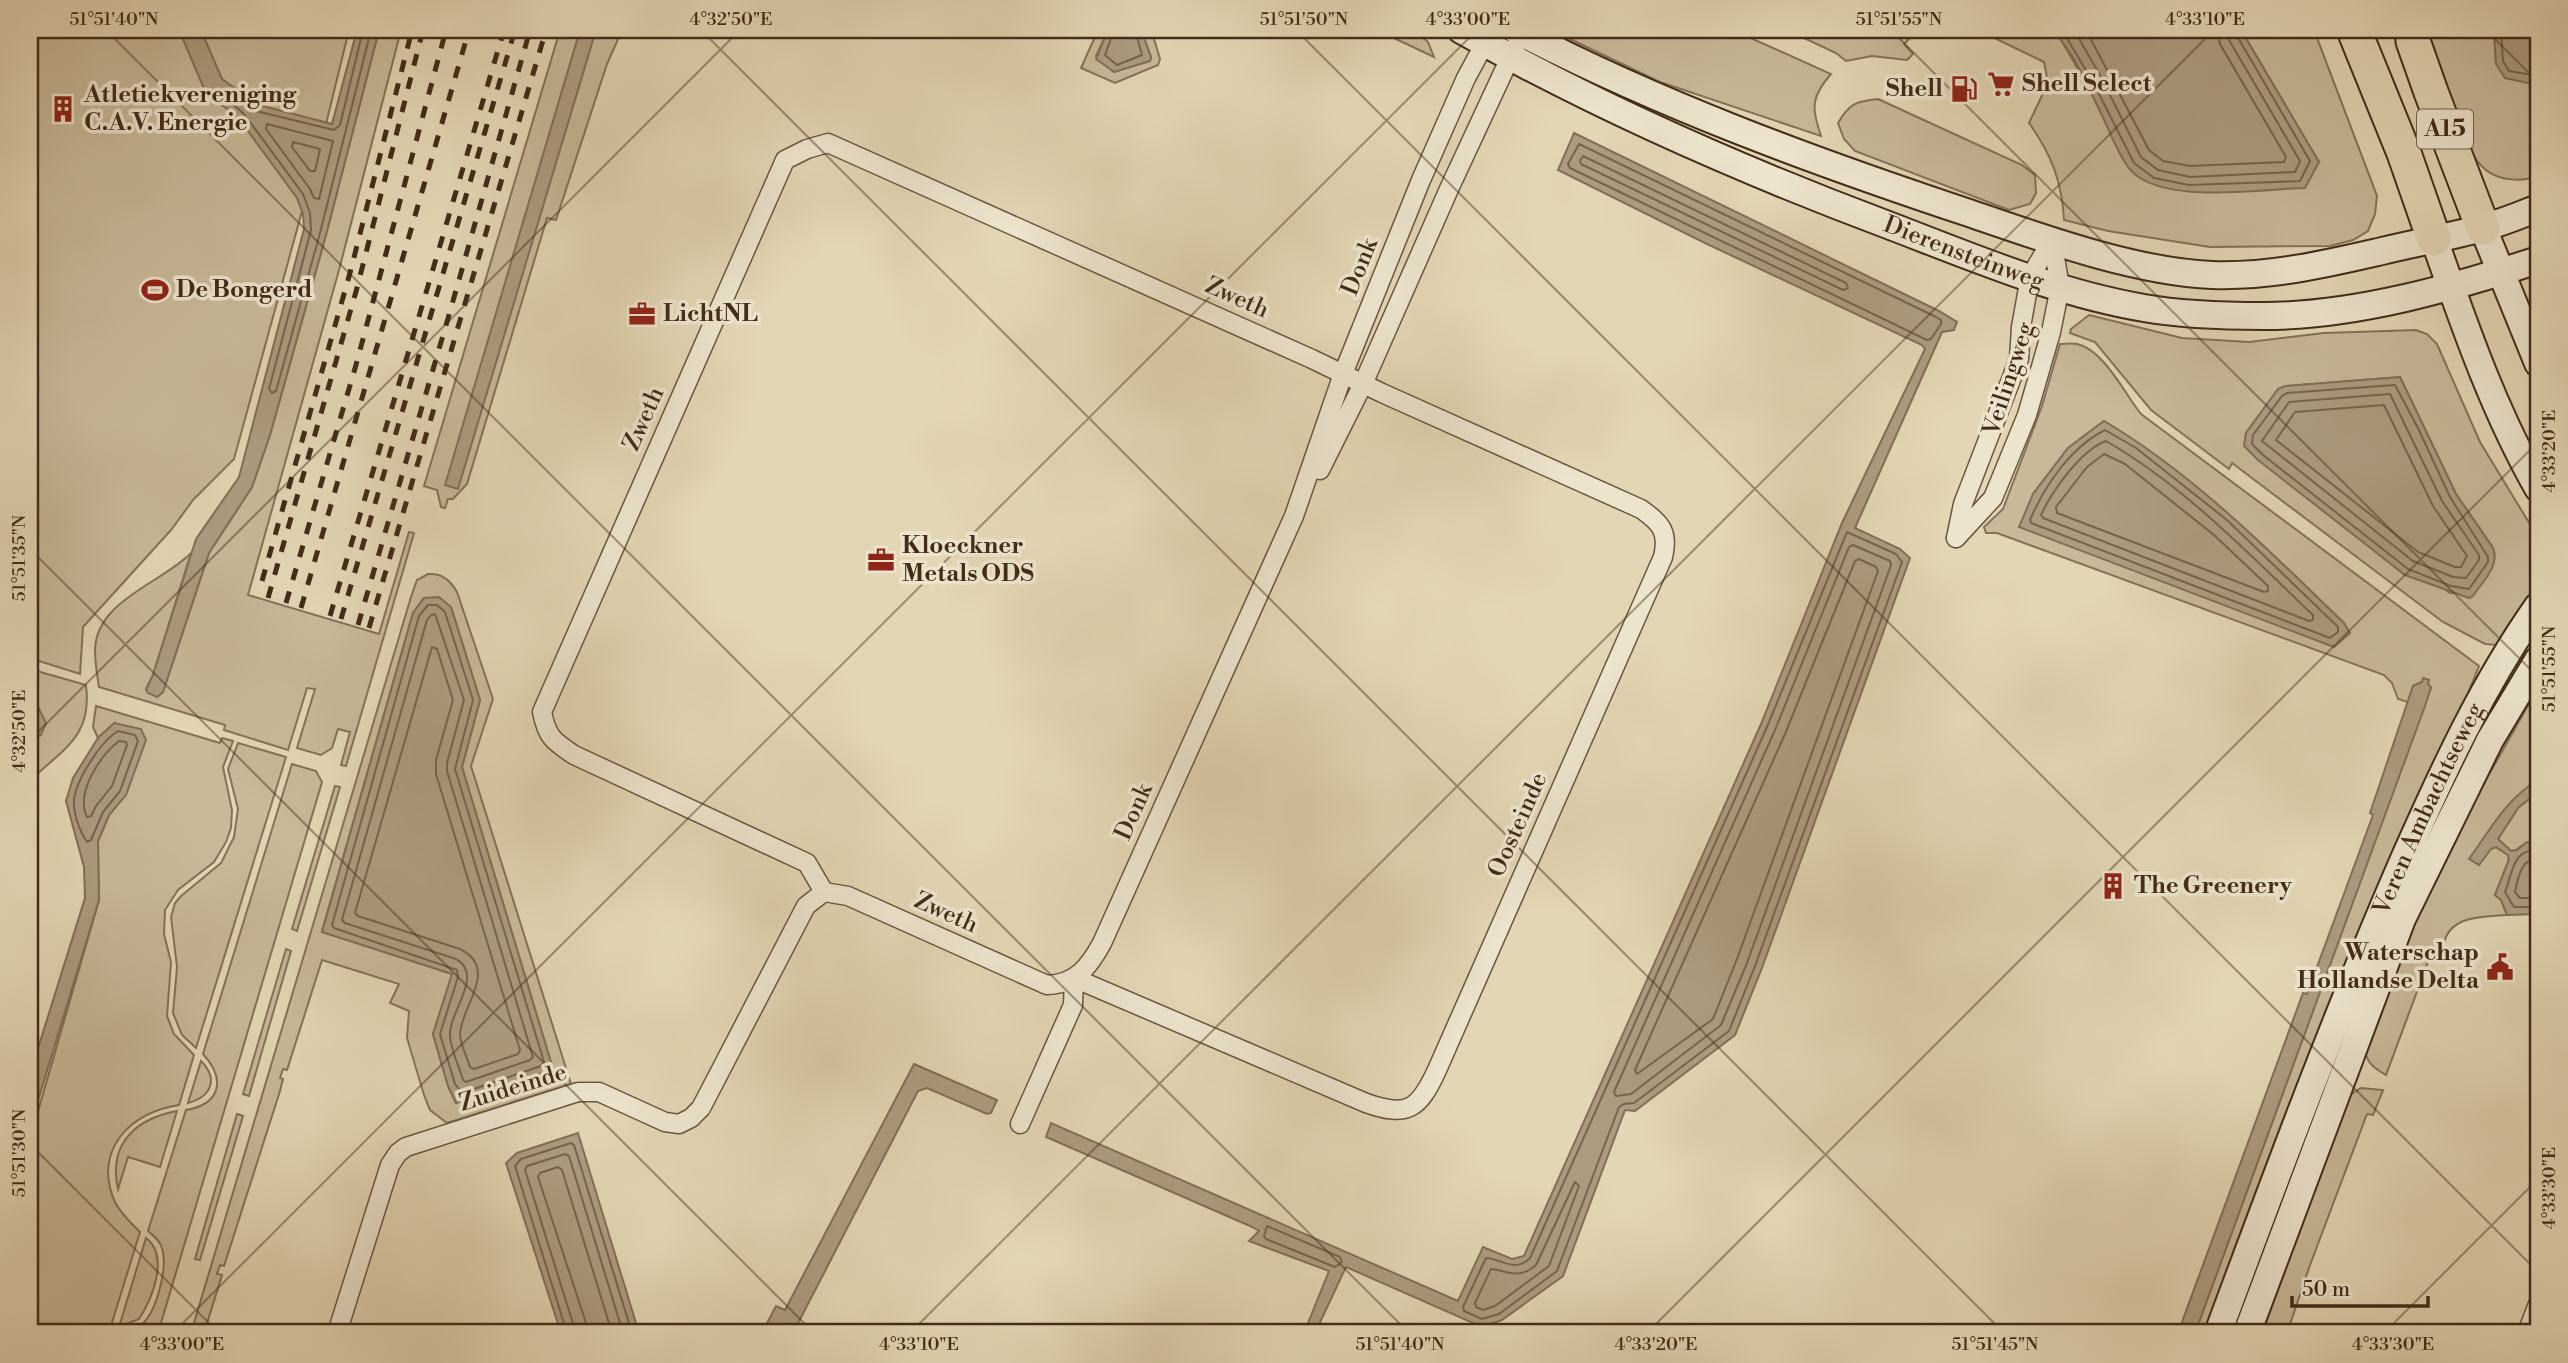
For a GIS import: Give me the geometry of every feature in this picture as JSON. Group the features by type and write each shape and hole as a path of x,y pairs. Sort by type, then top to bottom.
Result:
{"highway":[{"name":"A15","path":"2354,30 2404,153 2434,239"},
{"name":"A15","path":"2412,30 2413,41 2483,228"}],"main road":[{"name":"Dierensteinweg","path":"1520,31 1564,55 1758,139 1856,175 2052,240 2172,270 2209,275 2263,275 2312,268 2483,228 2538,208"},
{"name":"Dierensteinweg","path":"1479,34 1510,57 1576,92 1705,152 1828,203 2030,277 2143,308 2178,313 2266,316 2359,306 2452,288 2538,260"},
{"path":"2483,228 2538,363"},
{"path":"2434,239 2482,373 2538,488"},
{"name":"Veren Ambachtseweg","path":"2218,1333 2320,1057 2435,787 2493,675 2538,606"},
{"name":"Veren Ambachtseweg","path":"2247,1333 2402,919 2490,740 2538,660"}],"street":[{"name":"Donk","path":"1074,978 1089,966 1102,943 1294,516 1363,384 1520,31"},
{"name":"Donk","path":"1294,516 1343,374 1479,34"},
{"name":"Zweth","path":"1074,978 1062,984 1047,985 848,896 824,892 807,863 574,755 557,744 546,732 542,712 785,160 807,149 828,143 1363,384"},
{"name":"Veilingweg","path":"2052,240 2060,287 2051,332 2027,415 1993,498 1956,538 1963,504 2019,359 2021,327 2030,277 2052,240"},
{"name":"Oosteinde","path":"1074,978 1388,1111 1404,1110 1417,1102 1429,1088 1663,556 1667,541 1658,521 1641,509 1363,384"},
{"name":"Zuideinde","path":"337,1333 390,1165 398,1153 407,1147 578,1092 599,1092 665,1122 679,1124 691,1118 701,1108 806,906 824,892"},
{"path":"1020,1124 1073,1005 1074,978"},
{"path":"2527,1333 2538,1304"}],"shaded area":[{"name":"De Bongerd","path":"30,30 349,30 234,459 193,500 171,530 83,627 80,674 39,661 30,662"},
{"path":"379,30 401,30 339,270 248,595 379,634 409,532 414,533 346,766 341,765 350,732 338,729 332,748 321,755 297,748 315,689 307,688 288,750 224,730 225,725 99,687 95,649 99,632 119,605 191,553 153,675 146,689 157,697 163,692 209,553 252,487 270,435"},
{"path":"560,30 622,30 607,64 556,220 547,218 467,484 453,499 448,499 445,508 441,507 437,490 424,486"},
{"path":"1098,30 1108,30 1096,56 1114,72 1150,61 1141,30 1158,30 1154,39 1160,59 1158,65 1115,83 1081,68"},
{"path":"1377,30 1414,30 1428,42 1434,57"},
{"path":"1551,30 1733,30 1831,74 1816,97 1816,118 1821,136 1660,82"},
{"path":"1787,30 1918,30 1904,44 1913,54 1907,60 1872,56 1846,61 1836,53"},
{"path":"1978,30 2052,30 2060,38 2087,85 2129,168 2319,162 2241,30 2314,30 2377,196 2375,214 2368,231 2353,240 2330,246 2210,247 2108,231 2064,220 2061,193 2054,168 2029,123 2048,83 2044,62"},
{"path":"2427,30 2494,30 2496,64 2528,83 2538,82 2538,176 2518,180 2504,178 2491,174 2475,159 2448,105"},
{"path":"1878,99 2022,165 2035,175 2036,193 2030,204 2009,210 1855,151 1844,139 1838,123 1854,105"},
{"path":"2089,315 2182,338 2249,342 2324,333 2416,330 2427,334 2437,344 2480,442 2538,542 2538,579 2532,596 2497,645 2485,644 2443,622 2232,463 2229,469 2151,410 2095,342 2070,333 2071,329","holes":["2400,377 2456,494 2493,548 2494,555 2494,562 2488,574 2469,598 2459,593 2450,593 2245,446 2246,433 2278,389 2285,386"]},
{"path":"2060,344 2075,344 2087,348 2113,373 2141,414 2479,666 2211,1333 2195,1333 2431,688 2422,682 2413,686 2408,702 2398,699 2392,683 2384,675 1997,533 1986,533 1984,527 2003,509 2042,406","holes":["2104,421 2137,442 2230,515 2344,623 2033,494 2068,448"]},
{"path":"428,574 437,575 445,578 457,592 493,699 471,766 571,1084 447,1123 430,1110 424,1095 407,1038 409,1011 390,1003 399,984 322,960 287,1070 283,1069 280,1078 283,1079 280,1091 224,1266 220,1265 217,1274 222,1275 204,1333 191,1333 411,597 417,580","holes":["424,598 451,607 480,700 462,767 553,1069 456,1103 448,1086 433,1034 452,974 322,931 413,613"]},
{"path":"30,669 86,685 87,701 81,727 75,737 36,775 30,771 30,739 41,735 38,707 30,701"},
{"path":"2534,695 2538,696 2538,780 2508,806 2470,859 2479,865 2491,848 2496,847 2508,855 2509,859 2495,895 2501,900 2507,915 2467,920 2451,929 2443,948 2434,946 2386,1075 2370,1063 2365,1046 2407,937 2457,831"},
{"path":"96,706 220,743 222,738 233,741 223,767 232,810 231,828 214,862 178,890 165,910 164,934 171,962 167,1016 174,1034 194,1055 179,1105 161,1109 131,1125 112,1151 108,1166 109,1183 115,1202 140,1232 110,1329 89,1333 30,1333 30,1139 99,900 98,841 109,815 126,794 115,723 98,738 93,727"},
{"path":"238,743 286,757 196,1048 182,1035 173,1013 177,967 171,917 175,903 181,896 221,863 234,837 238,809 228,769"},
{"path":"292,764 316,771 322,782 158,1333 120,1333 135,1329 146,1320 160,1289 162,1248 148,1231 186,1110 207,1102 216,1089 215,1072 203,1054"},
{"path":"335,786 340,787 297,931 292,929"},
{"path":"2538,792 2538,843 2527,842 2511,851 2498,839 2518,808"},
{"path":"286,949 291,951 249,1096 243,1094"},
{"path":"201,1061 210,1074 210,1086 202,1096 188,1103"},
{"path":"2361,1088 2383,1090 2373,1115 2367,1114 2287,1333 2262,1333 2350,1095"},
{"path":"177,1111 160,1167 128,1157 118,1189 117,1159 128,1136 149,1120"},
{"path":"237,1114 243,1116 200,1260 195,1259"},
{"path":"146,1238 157,1255 158,1266 153,1289 139,1319 119,1327"}],"water":[{"path":"179,30 201,30 222,79 259,105 332,124 357,30 379,30 270,435 252,487 209,553 163,692 157,697 146,690 196,539 239,477 304,229 303,214 297,198 239,119 205,91"},
{"path":"580,30 596,30 458,489 445,485"},
{"path":"1108,30 1141,30 1150,61 1114,72 1096,59"},
{"path":"2052,30 2241,30 2319,162 2305,188 2237,192 2185,191 2161,187 2142,179 2128,167 2079,67"},
{"path":"2494,30 2538,30 2538,82 2528,83 2505,78 2496,64"},
{"path":"1574,133 1957,322 1954,330 1942,332 1855,528 1900,549 1910,558 1762,968 1735,1035 1635,1111 1625,1110 1563,1276 1502,1320 1482,1327 1346,1267 1315,1333 1304,1333 1329,1271 1249,1241 1259,1231 1046,1137 1051,1123 1458,1301 1483,1247 1512,1259 1524,1256 1761,724 1842,523 1925,349 1922,345 1707,244 1558,170"},
{"path":"2400,377 2456,494 2493,548 2495,555 2492,567 2486,579 2469,598 2405,575 2258,460 2244,446 2246,433 2278,389 2285,386"},
{"path":"2104,421 2169,465 2230,515 2344,623 2350,633 2334,647 2019,527 2033,494 2068,448"},
{"path":"439,597 451,607 480,700 462,767 553,1069 456,1103 448,1086 433,1034 452,974 322,932 413,613 424,598"},
{"path":"2423,678 2429,680 2431,687 2425,706 2195,1333 2178,1333 2303,993 2307,994 2373,815 2370,813 2413,686 2422,682"},
{"path":"30,701 38,707 46,723 41,735 30,739"},
{"path":"114,723 141,729 146,740 126,795 109,815 98,841 99,900 30,1127 30,1074 85,898 84,867 66,801 73,778 98,738"},
{"path":"2538,780 2538,792 2518,808 2498,839 2511,851 2527,842 2538,843 2538,914 2507,915 2501,900 2495,895 2509,860 2508,855 2496,847 2491,849 2479,865 2469,859 2508,806"},
{"path":"914,1064 997,1100 991,1113 987,1114 927,1088 918,1091 794,1331 784,1327 780,1333 762,1333 776,1306 785,1310"},
{"path":"578,1133 639,1333 561,1333 506,1163 517,1153"}],"railway":[{"path":"262,581 350,273 412,30"},
{"path":"268,598 357,288 423,30"},
{"path":"286,603 356,365 446,30"},
{"path":"301,608 469,30"},
{"path":"330,616 504,30"},
{"path":"341,619 515,30"},
{"path":"358,625 530,30"},
{"path":"369,628 546,30"}],"place":[{"name":"Shell Select","path":"2001,84"},
{"name":"Shell","path":"1964,89"},
{"name":"Atletiekvereniging C.A.V. Energie","path":"63,109"},
{"name":"De Bongerd","path":"155,290"},
{"name":"LichtNL","path":"642,314"},
{"name":"Kloeckner Metals ODS","path":"881,560"},
{"name":"The Greenery","path":"2113,886"},
{"name":"Waterschap Hollandse Delta","path":"2500,967"}]}
